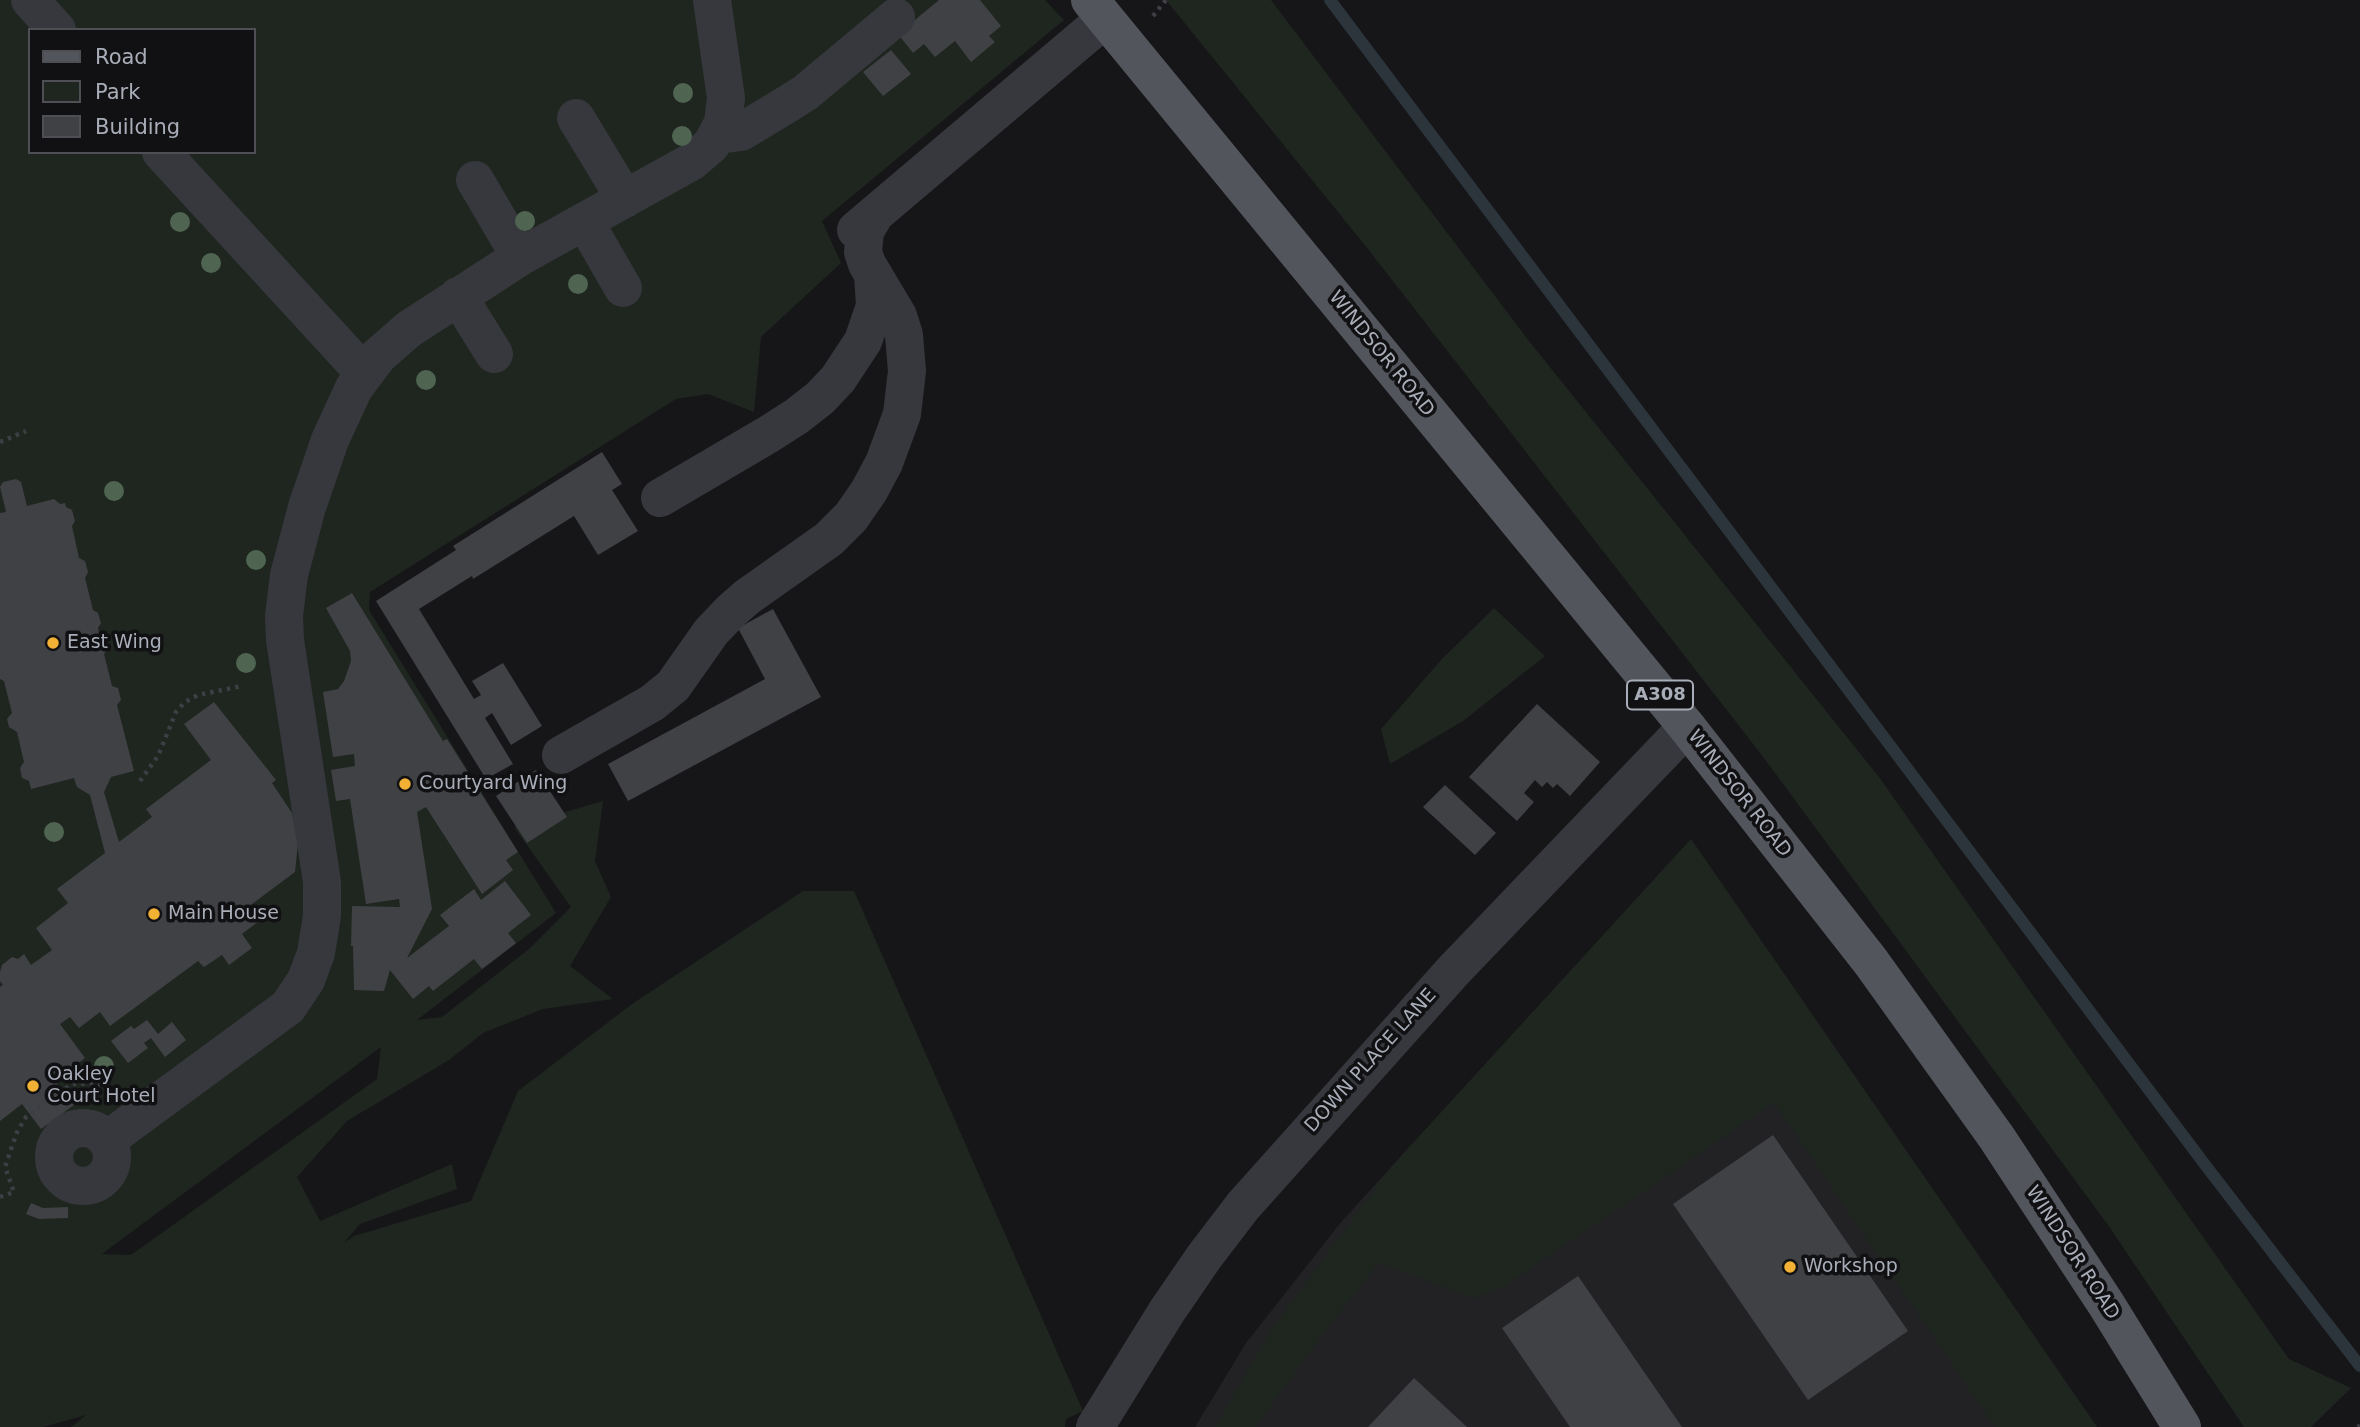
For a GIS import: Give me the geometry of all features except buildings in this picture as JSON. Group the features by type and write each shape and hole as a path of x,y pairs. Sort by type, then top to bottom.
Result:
{"main road":[{"name":"WINDSOR ROAD","path":"1098,10 1687,727 1863,952 1932,1046 2056,1228 2182,1427"}],"street":[{"path":"0,11 17,0"},
{"path":"30,0 55,28"},
{"path":"107,1140 282,1013 298,995 312,968 321,928 323,890 285,640 286,595 298,542 318,476 345,405 364,373 394,341 520,257 691,162 710,145 723,123 726,98 712,0"},
{"path":"840,243 1098,10"},
{"path":"718,135 741,132 805,93 896,18"},
{"path":"576,118 625,199"},
{"path":"163,154 364,373"},
{"path":"475,180 520,257"},
{"path":"561,755 631,716 662,694 686,670 711,632 731,611 829,539 851,517 869,491 884,464 902,414 907,371 904,335 898,316 863,252 863,240 875,214"},
{"path":"584,222 623,288"},
{"path":"660,498 797,416 820,398 845,369 863,341 875,306 873,274"},
{"path":"458,296 494,354"},
{"name":"DOWN PLACE LANE","path":"1095,1427 1167,1311 1204,1256 1243,1206 1454,970 1687,727"}],"path":[{"path":"0,442 26,431"},
{"path":"139,781 158,756 176,712 185,702 198,695 242,685"},
{"path":"0,1197 14,1192 2,1167 21,1124 46,1102 74,1084 95,1083 121,1089"},
{"path":"38,1093 46,1102"}],"shaded area":[{"path":"1691,839 2097,1427 1195,1427 1246,1343 1342,1221"}],"green space":[{"path":"0,0 1045,0 1064,20 822,221 841,263 761,337 754,412 708,394 676,399 370,592 369,610 556,913 417,1020 442,1017 529,949 571,907 514,827 603,801 595,861 611,897 570,966 613,999 543,1009 483,1033 449,1060 347,1121 297,1177 320,1221 452,1164 457,1189 360,1224 344,1243 354,1236 471,1201 518,1091 632,1004 803,891 854,891 1083,1411 1066,1419 1065,1427 71,1427 86,1415 43,1427 0,1427","holes":["381,1047 377,1079 131,1255 102,1254"]},
{"path":"1166,0 1271,0 1529,341 1879,777 2289,1359 2351,1388 2311,1427 2244,1427 2108,1225 1764,758 1368,249"},
{"path":"1494,608 1545,656 1463,721 1390,764 1381,729 1441,660"},
{"path":"1691,839 2097,1427 1995,1427 1774,1103 1502,1288 1474,1298 1379,1263 1255,1427 1215,1427 1271,1330 1391,1167"}],"waterway":[{"path":"1330,0 2206,1166 2360,1366"}],"place":[{"name":"East Wing","path":"53,643"},
{"name":"Courtyard Wing","path":"405,784"},
{"name":"Main House","path":"154,914"},
{"name":"Oakley Court Hotel","path":"33,1086"},
{"name":"Workshop","path":"1790,1267"}]}
